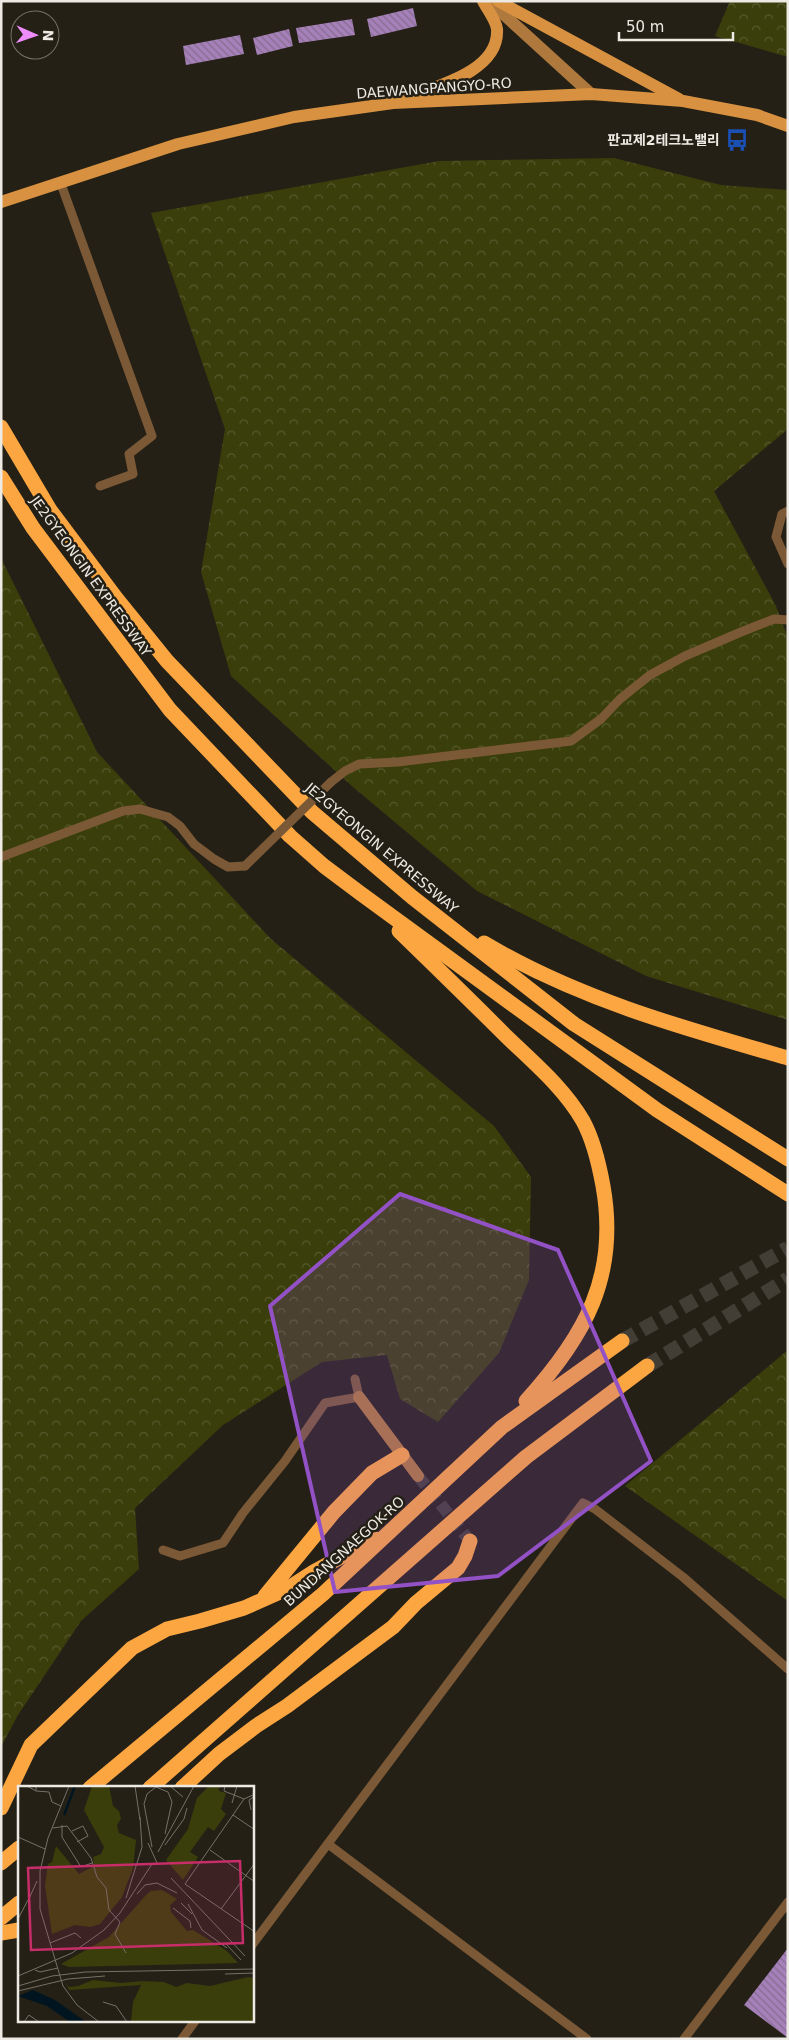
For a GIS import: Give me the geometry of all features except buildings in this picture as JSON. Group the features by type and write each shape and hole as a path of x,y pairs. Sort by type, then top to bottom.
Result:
{"highway":[{"name":"JE2GYEONGIN EXPRESSWAY","path":"1,427 50,510 81,554 167,661 312,812 412,897 574,1024 788,1159"},
{"name":"JE2GYEONGIN EXPRESSWAY","path":"1,477 33,528 170,710 290,836 324,866 360,893 657,1110 788,1194"},
{"path":"360,893 553,1081 583,1122 594,1148 607,1207 606,1257 601,1282 577,1334 562,1357 502,1427"},
{"path":"412,897 501,953 579,991 619,1007 695,1032 788,1058"},
{"name":"BUNDANGNAEGOK-RO","path":"92,1786 323,1594 502,1427 622,1341"},
{"path":"152,1786 526,1457 647,1366"},
{"path":"262,1600 334,1512 372,1473 402,1456"},
{"path":"1,1808 31,1745 132,1648 167,1629 200,1622 288,1589 315,1571 394,1529"},
{"path":"184,1786 219,1754 393,1627 416,1603 458,1568 470,1542"},
{"path":"1,1863 18,1849"},
{"path":"1,1918 18,1904"},
{"path":"1,1933 18,1930"}],"main road":[{"path":"393,103 461,77 482,63 494,48 497,27 483,1"},
{"path":"498,1 683,101"},
{"name":"DAEWANGPANGYO-RO","path":"1,202 61,184 178,144 294,117 393,103 591,94 683,101 757,115 788,126"}],"street":[{"path":"489,1 591,94"},
{"path":"359,1397 418,1476"}],"lane":[{"path":"61,184 152,436 129,454 133,474 100,486"},
{"path":"788,511 782,514 776,537 788,564"},
{"path":"1,857 123,811 140,809 168,817 180,826 194,844 228,867 245,866 345,770 359,764 398,762 571,741 601,719 620,699 650,675 685,656 741,632 774,619 788,620"},
{"path":"163,1550 180,1556 223,1543 242,1513 285,1461 325,1403 359,1397 354,1379"},
{"path":"254,1941 583,1503 595,1509 683,1577 788,1669"},
{"path":"328,1844 587,2039"},
{"path":"684,2039 788,1902"},
{"path":"182,2039 194,2022"}],"highlighted area":[{"path":"400,1194 558,1250 651,1461 498,1576 335,1592 270,1306"}],"green space":[{"path":"730,1 788,1 788,57 715,36"},
{"path":"614,158 721,185 788,190 788,429 714,491 776,606 788,638 788,1020 646,976 477,891 353,787 231,676 201,572 225,429 151,213 439,161"},
{"path":"1,558 97,752 271,939 494,1126 531,1177 529,1280 499,1353 438,1422 400,1399 387,1355 322,1362 223,1425 135,1508 139,1569 81,1621 18,1715 1,1747"},
{"path":"788,1350 788,1601 625,1486"}],"tunnel":[{"path":"622,1341 788,1248"},
{"path":"647,1366 788,1279"},
{"path":"418,1476 470,1541"}],"place":[{"name":"판교제2테크노밸리","path":"737,140"}]}
